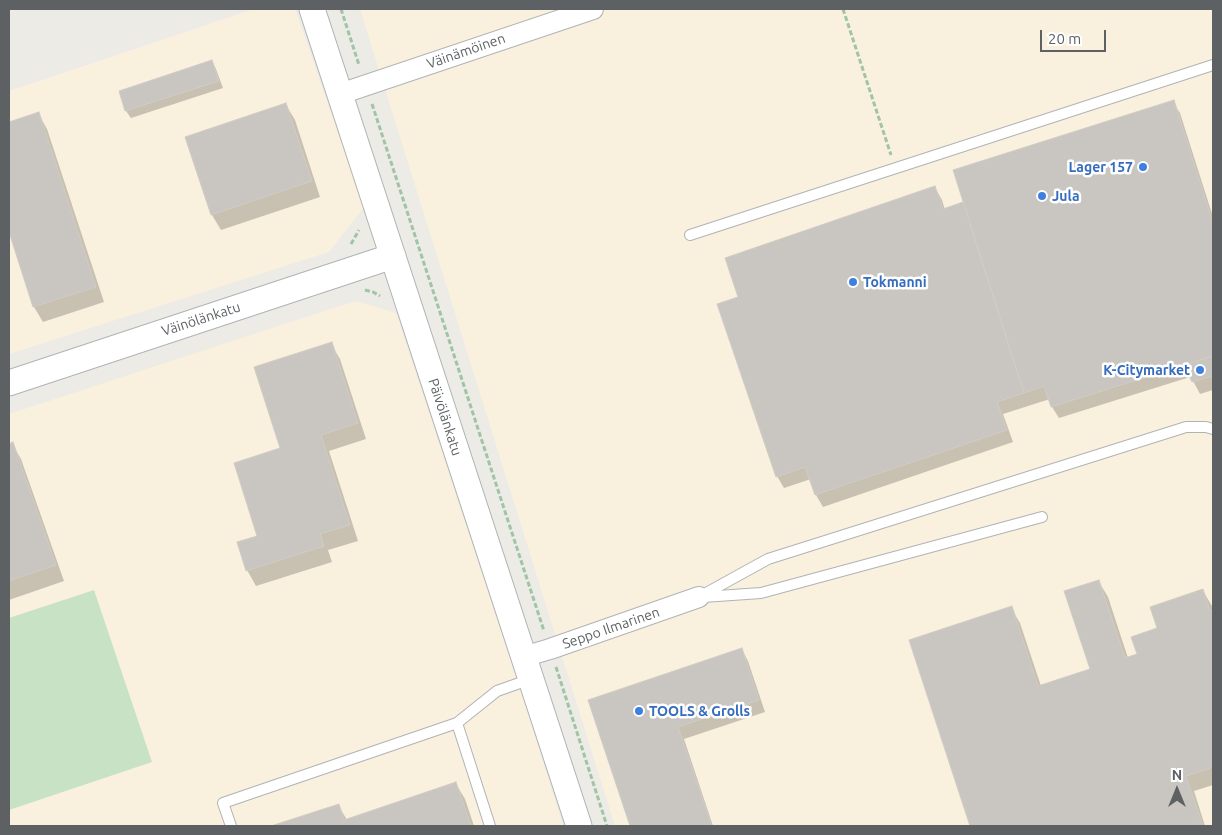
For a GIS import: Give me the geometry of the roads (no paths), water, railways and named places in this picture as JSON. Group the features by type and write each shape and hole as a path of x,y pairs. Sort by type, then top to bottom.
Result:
{"street":[{"name":"Päivölänkatu","path":"312,9 579,826"},
{"name":"Väinämöinen","path":"340,94 593,9"},
{"name":"Väinölänkatu","path":"9,383 393,256"},
{"name":"Seppo Ilmarinen","path":"527,668 550,649 699,598"}],"lane":[{"path":"690,235 1213,65"},
{"path":"699,598 768,559 1186,427 1213,429"},
{"path":"699,598 761,593 1042,517"},
{"path":"231,826 223,802 456,723 527,668"},
{"path":"456,723 490,826"}],"place":[{"name":"Lager 157","path":"1143,167"},
{"name":"Jula","path":"1042,196"},
{"name":"Tokmanni","path":"853,282"},
{"name":"K-Citymarket","path":"1200,370"},
{"name":"TOOLS & Grolls","path":"639,711"}]}
